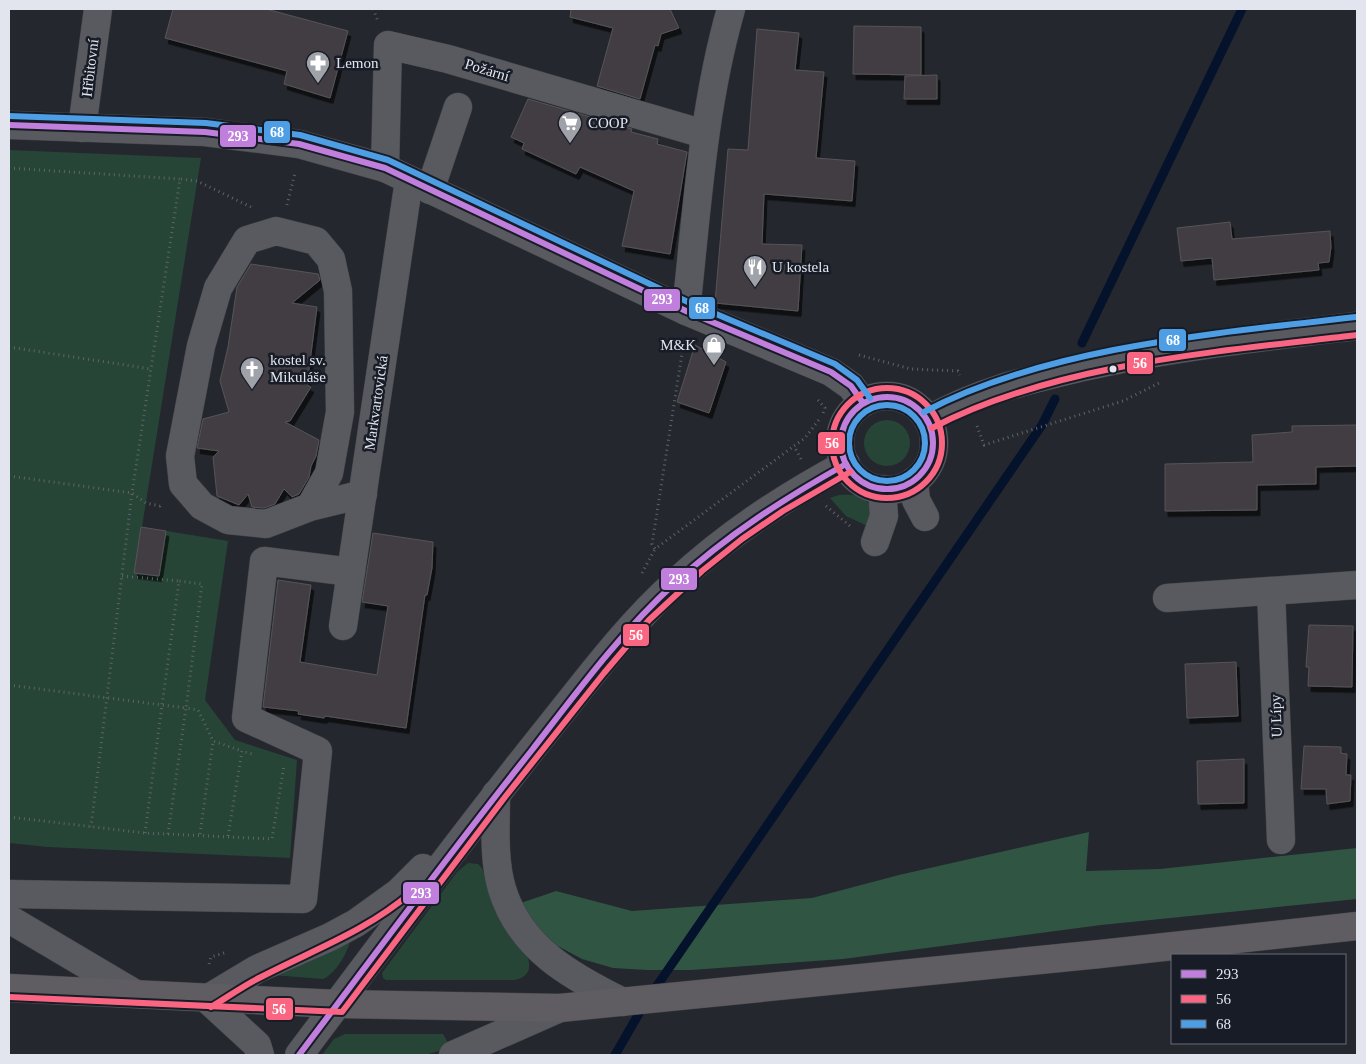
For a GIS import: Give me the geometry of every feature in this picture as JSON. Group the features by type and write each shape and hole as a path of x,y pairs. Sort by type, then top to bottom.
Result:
{"main road":[{"path":"9,988 338,1004 560,1008 1357,926"}],"street":[{"name":"Hřbitovní","path":"82,128 98,9"},
{"path":"686,311 704,134 719,51 732,9"},
{"name":"Požární","path":"385,168 388,45 448,59 704,134"},
{"name":"Markvartovická","path":"342,626 363,494 420,185 458,107"},
{"path":"9,125 205,132 299,144 385,168 686,311 830,372 851,386 863,403"},
{"path":"310,507 329,473 340,412 338,291 331,259 316,241 276,231 247,240 218,288 201,346 180,456 183,484 202,506 228,520 266,524 310,507 363,494"},
{"path":"928,420 992,389 1116,359 1230,341 1357,326"},
{"path":"894,396 914,404 928,420 934,442 933,453 929,463 914,480 893,489 882,489 860,481 846,464 840,445 844,425 855,409 872,398 894,396"},
{"path":"299,1055 496,794 631,628 674,584 752,520 796,490 846,464"},
{"path":"914,480 916,500 925,517"},
{"path":"875,542 884,516 882,489"},
{"path":"9,894 304,899 318,751 246,718 264,561 351,572"},
{"path":"1167,598 1357,584"},
{"name":"U Lípy","path":"1271,591 1282,840"},
{"path":"260,1055 257,1045 207,998 257,969 330,937 377,909 399,892 496,794"},
{"path":"496,794 498,863 502,888 513,916 526,936 543,955 567,973 623,1002"},
{"path":"9,919 134,993"},
{"path":"453,1055 560,1008"}],"path":[{"path":"9,168 197,181 264,214 276,231"},
{"path":"91,827 132,494 180,179"},
{"path":"291,195 294,179"},
{"path":"655,549 652,544 683,348 686,311"},
{"path":"9,347 151,369"},
{"path":"642,574 655,549 794,446"},
{"path":"9,476 132,494"},
{"path":"122,576 202,584 168,834"},
{"path":"145,833 179,581"},
{"path":"9,685 198,710 213,741 200,834"},
{"path":"213,741 259,756"},
{"path":"228,836 242,751"},
{"path":"9,817 145,833 200,834 272,839 285,763 276,760"},
{"path":"208,970 210,957 236,950"}],"green space":[{"path":"9,150 201,158 142,527 228,541 205,700 235,740 297,760 290,858 48,847 9,843"},
{"path":"882,420 892,420 904,426 909,434 909,452 904,460 896,465 882,466 874,463 867,456 864,448 864,438 867,430 874,423"},
{"path":"839,495 862,497 866,501 871,511 872,528 846,516 830,498"},
{"path":"1089,832 1086,871 1160,869 1357,848 1357,899 1101,925 843,959 691,970 613,968 582,959 554,944 538,932 518,904 556,891 632,911 812,898 899,875"},
{"path":"468,863 478,864 482,868 493,898 528,957 529,970 527,973 523,977 514,980 386,980 383,978 382,973 457,872"},
{"path":"350,941 340,963 332,973 323,979 272,975"},
{"path":"345,1034 443,1034 448,1043 442,1050 425,1055 322,1055 334,1039"}],"building":[{"path":"173,9 266,9 348,31 330,98 284,84 287,71 165,38"},
{"path":"571,9 670,9 679,28 661,34 658,46 655,45 640,99 597,86 613,28 570,17"},
{"path":"854,26 921,27 921,75 853,74"},
{"path":"757,29 799,33 795,70 824,72 816,158 855,161 852,201 764,194 762,244 802,245 798,311 715,303 728,149 748,150"},
{"path":"937,75 937,99 904,99 905,76"},
{"path":"528,99 632,129 631,132 658,139 657,144 687,152 670,254 622,246 634,191 580,167 576,174 522,149 524,143 511,137"},
{"path":"1230,222 1232,239 1330,231 1331,247 1329,262 1318,263 1319,270 1214,280 1212,258 1181,261 1177,228"},
{"name":"kostel sv. Mikuláše","path":"251,264 318,274 320,280 292,303 317,307 307,385 311,387 290,421 285,422 319,440 316,456 311,466 309,477 299,494 292,497 284,489 275,504 264,508 252,507 248,494 239,505 217,496 213,457 219,451 197,448 203,419 229,412 220,381 228,347 237,287"},
{"path":"695,345 726,362 709,413 677,402"},
{"path":"1357,425 1357,466 1316,467 1316,484 1257,485 1257,510 1165,511 1165,464 1253,462 1252,435 1292,432 1292,426"},
{"path":"141,527 166,531 159,576 134,573"},
{"path":"373,533 433,542 432,568 427,595 425,595 406,728 325,716 324,718 298,714 299,711 263,707 278,580 311,585 300,662 377,675 388,606 362,602"},
{"path":"1309,625 1353,626 1352,687 1308,686 1309,667 1306,667"},
{"path":"1236,662 1238,716 1187,718 1185,664"},
{"path":"1304,746 1341,747 1341,753 1347,754 1346,775 1351,775 1350,801 1327,804 1326,789 1301,789"},
{"path":"1244,759 1244,803 1198,804 1197,761"}],"waterway":[{"path":"1082,343 1242,9"},
{"path":"652,993 1042,425 1055,399"},
{"path":"615,1055 645,1003"}],"transit line":[{"name":"68","path":"9,116 206,123 300,135 388,160 690,303 835,364 857,380 870,398"},
{"name":"293","path":"9,125 205,132 299,144 385,168 686,311 831,372 851,386 863,403"},
{"name":"68","path":"924,412 972,390 1024,372 1078,358 1134,346 1191,337 1356,317"},
{"name":"56","path":"932,428 979,406 1030,389 1084,375 1195,355 1357,335"},
{"name":"56","path":"887,388 908,392 926,404 938,422 942,443 938,464 926,482 908,494 887,498 866,494 848,482 836,464 832,443 836,422 848,404 866,392 887,388"},
{"name":"293","path":"878,397 896,397 913,404 926,417 933,434 933,443 933,452 926,469 913,482 896,489 878,489 861,482 848,469 841,452 841,434 848,417 861,404 878,397"},
{"name":"68","path":"887,405 901,408 914,416 922,429 925,443 922,457 914,470 901,478 887,481 873,478 860,470 852,457 849,443 852,429 860,416 873,408 887,405"},
{"name":"293","path":"299,1055 473,826 583,685 636,622 675,583 736,533 801,490 846,464"},
{"name":"56","path":"9,997 342,1012 505,797 649,620 702,571 742,539 783,511 850,472"},
{"name":"56","path":"211,1007 255,980 358,929 412,892"}],"place":[{"name":"Lemon","path":"318,84"},
{"name":"COOP","path":"570,144"},
{"name":"U kostela","path":"755,288"},
{"name":"M&K","path":"714,366"},
{"name":"kostel sv. Mikuláše","path":"252,390"}]}
